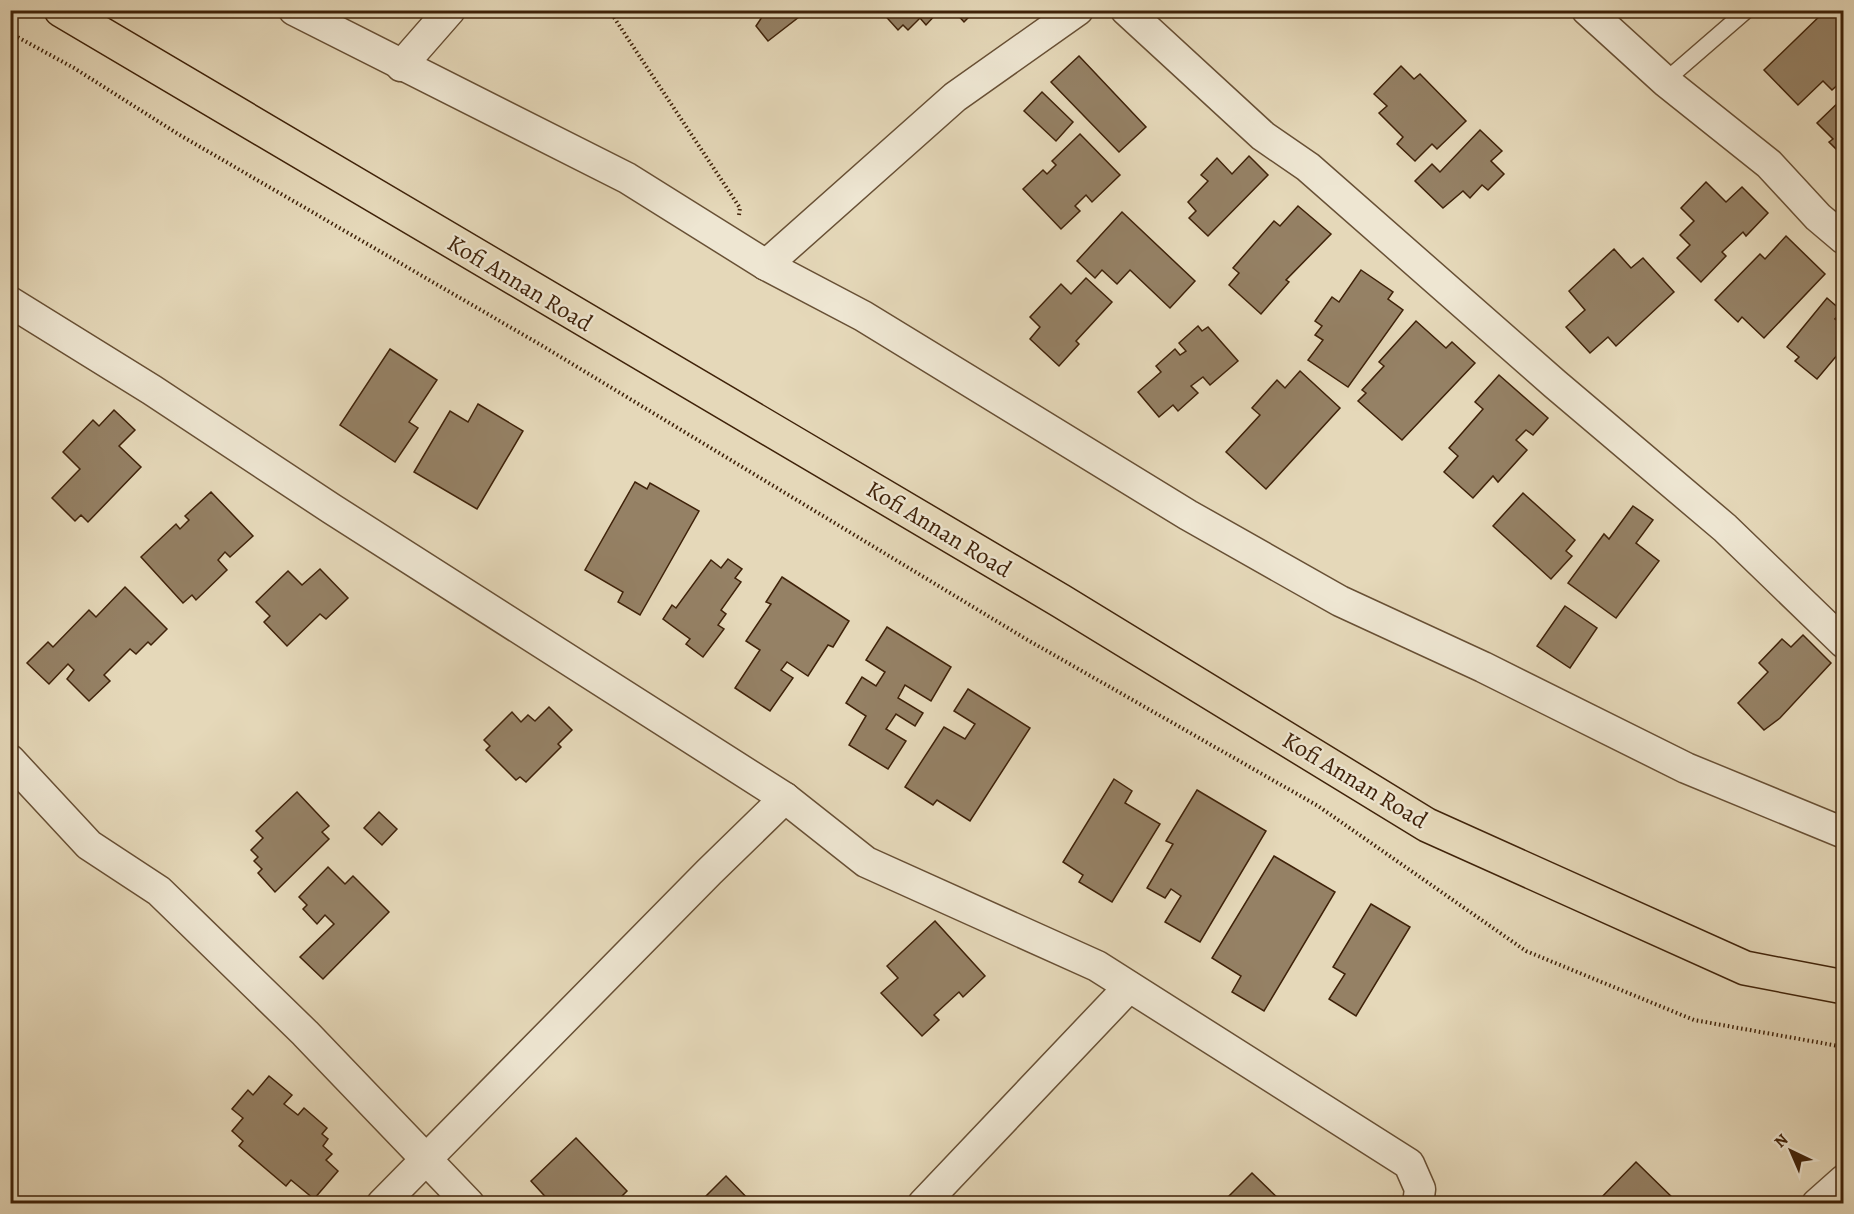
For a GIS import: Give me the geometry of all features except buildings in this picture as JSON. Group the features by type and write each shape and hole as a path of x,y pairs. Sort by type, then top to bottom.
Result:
{"main road":[{"name":"Kofi Annan Road","path":"61,10 1031,583 1427,825 1745,968 1844,987"}],"street":[{"path":"294,10 400,66 453,89 627,178 766,265 863,316 1188,515 1340,600 1483,667 1686,768 1844,833"},
{"path":"400,66 450,10"},
{"path":"766,265 955,97 1078,10"},
{"path":"1126,10 1263,136 1308,167 1555,384 1725,528 1844,643"},
{"path":"1587,10 1665,81 1769,164 1818,217 1844,239"},
{"path":"10,302 152,390 322,502 785,798 866,862 1097,966 1409,1164 1420,1189 1418,1203"},
{"path":"10,760 88,846 159,891 305,1033 425,1161 470,1203"},
{"path":"382,1203 785,798"},
{"path":"923,1203 1129,987"},
{"path":"1817,1203 1844,1180"}],"lane":[{"path":"1665,81 1747,10"}],"path":[{"path":"609,10 740,208 734,245"},
{"path":"10,33 74,68 178,134 541,345 1016,633 1318,806 1526,951 1694,1020 1844,1047"}]}
